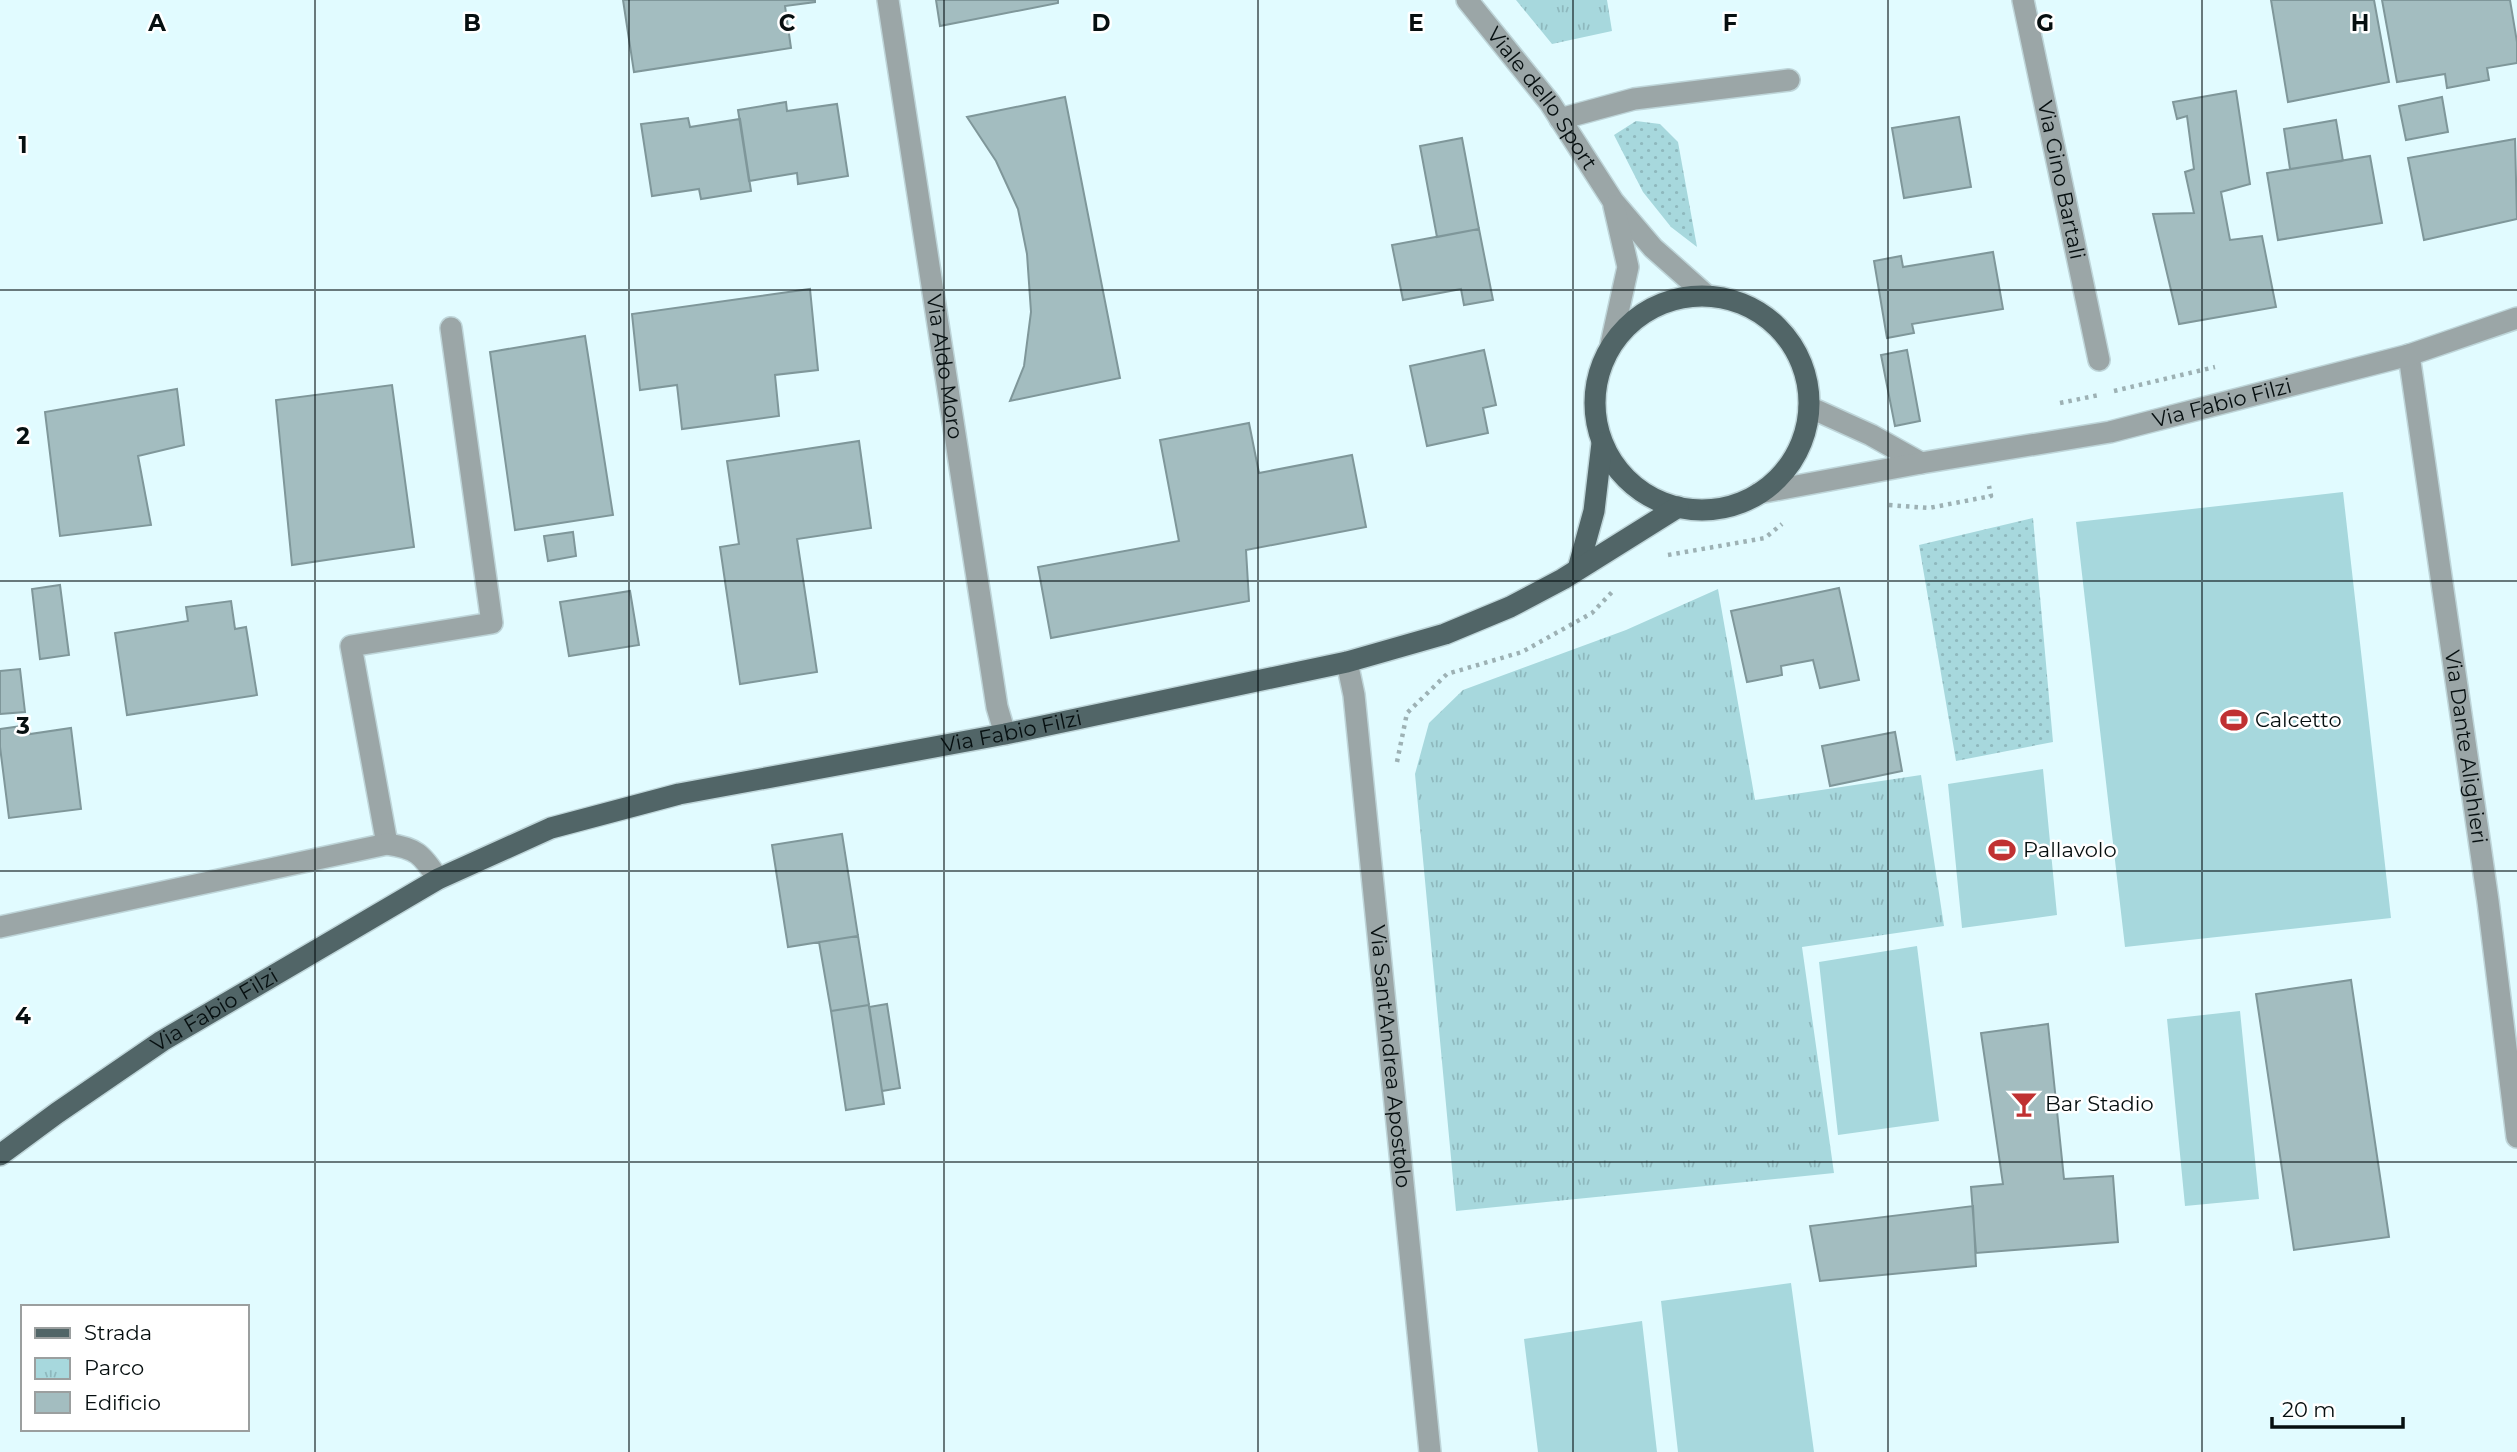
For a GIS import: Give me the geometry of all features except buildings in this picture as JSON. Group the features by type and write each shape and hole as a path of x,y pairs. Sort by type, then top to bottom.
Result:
{"main road":[{"name":"Via Fabio Filzi","path":"1706,295 1739,302 1769,319 1791,344 1806,374 1809,407 1802,441 1785,470 1759,493 1734,505 1706,510 1678,507 1646,495 1620,472 1602,443 1594,410 1597,375 1611,344 1637,317 1670,300 1706,295"},
{"name":"Via Fabio Filzi","path":"1578,569 1594,511 1602,443"},
{"name":"Via Fabio Filzi","path":"0,1155 57,1112 162,1041 439,879 551,828 679,794 1005,734 1347,662 1445,634 1510,607 1578,569 1678,507"}],"street":[{"name":"Via Aldo Moro","path":"888,0 997,707 1005,734"},
{"name":"Viale dello Sport","path":"1467,0 1560,118 1613,201 1653,248 1706,295"},
{"name":"Via Gino Bartali","path":"2024,0 2099,360"},
{"path":"1560,118 1634,99 1789,80"},
{"name":"Viale dello Sport","path":"1611,344 1628,267 1613,201"},
{"name":"Via Fabio Filzi","path":"1759,493 2110,432 2409,355 2517,318"},
{"path":"387,844 351,646 492,623 451,328"},
{"name":"Via Dante Alighieri","path":"2409,355 2488,901 2517,1137"},
{"path":"1809,407 1871,435 1922,463"},
{"name":"Via Sant'Andrea Apostolo","path":"1347,662 1354,695 1430,1452"},
{"path":"0,927 387,844 409,847 425,858 439,879"}],"path":[{"path":"2054,404 2228,364"},
{"path":"1880,504 1929,509 1991,496"},
{"path":"1658,561 1670,555 1765,538 1784,523"},
{"path":"1394,774 1407,713 1447,674 1522,652 1592,612 1616,587"}],"green space":[{"path":"1516,0 1607,0 1612,31 1552,44"},
{"path":"1636,121 1660,124 1678,142 1697,247 1671,227 1643,192 1614,135"},
{"name":"Calcetto","path":"2343,492 2391,918 2125,947 2076,522"},
{"path":"2033,518 2053,742 1956,761 1919,545"},
{"path":"1718,589 1755,800 1921,775 1944,926 1802,947 1834,1173 1456,1211 1415,774 1429,723 1463,690 1626,630"},
{"name":"Pallavolo","path":"2043,769 2057,915 1962,928 1948,784"},
{"path":"1917,946 1939,1121 1838,1135 1819,962"},
{"path":"2240,1011 2259,1199 2185,1206 2167,1019"},
{"path":"1791,1283 1814,1452 1678,1452 1661,1301"},
{"path":"1642,1321 1657,1452 1538,1452 1524,1339"}],"place":[{"name":"Calcetto","path":"2234,720"},
{"name":"Pallavolo","path":"2002,850"},
{"name":"Bar Stadio","path":"2024,1104"}]}
